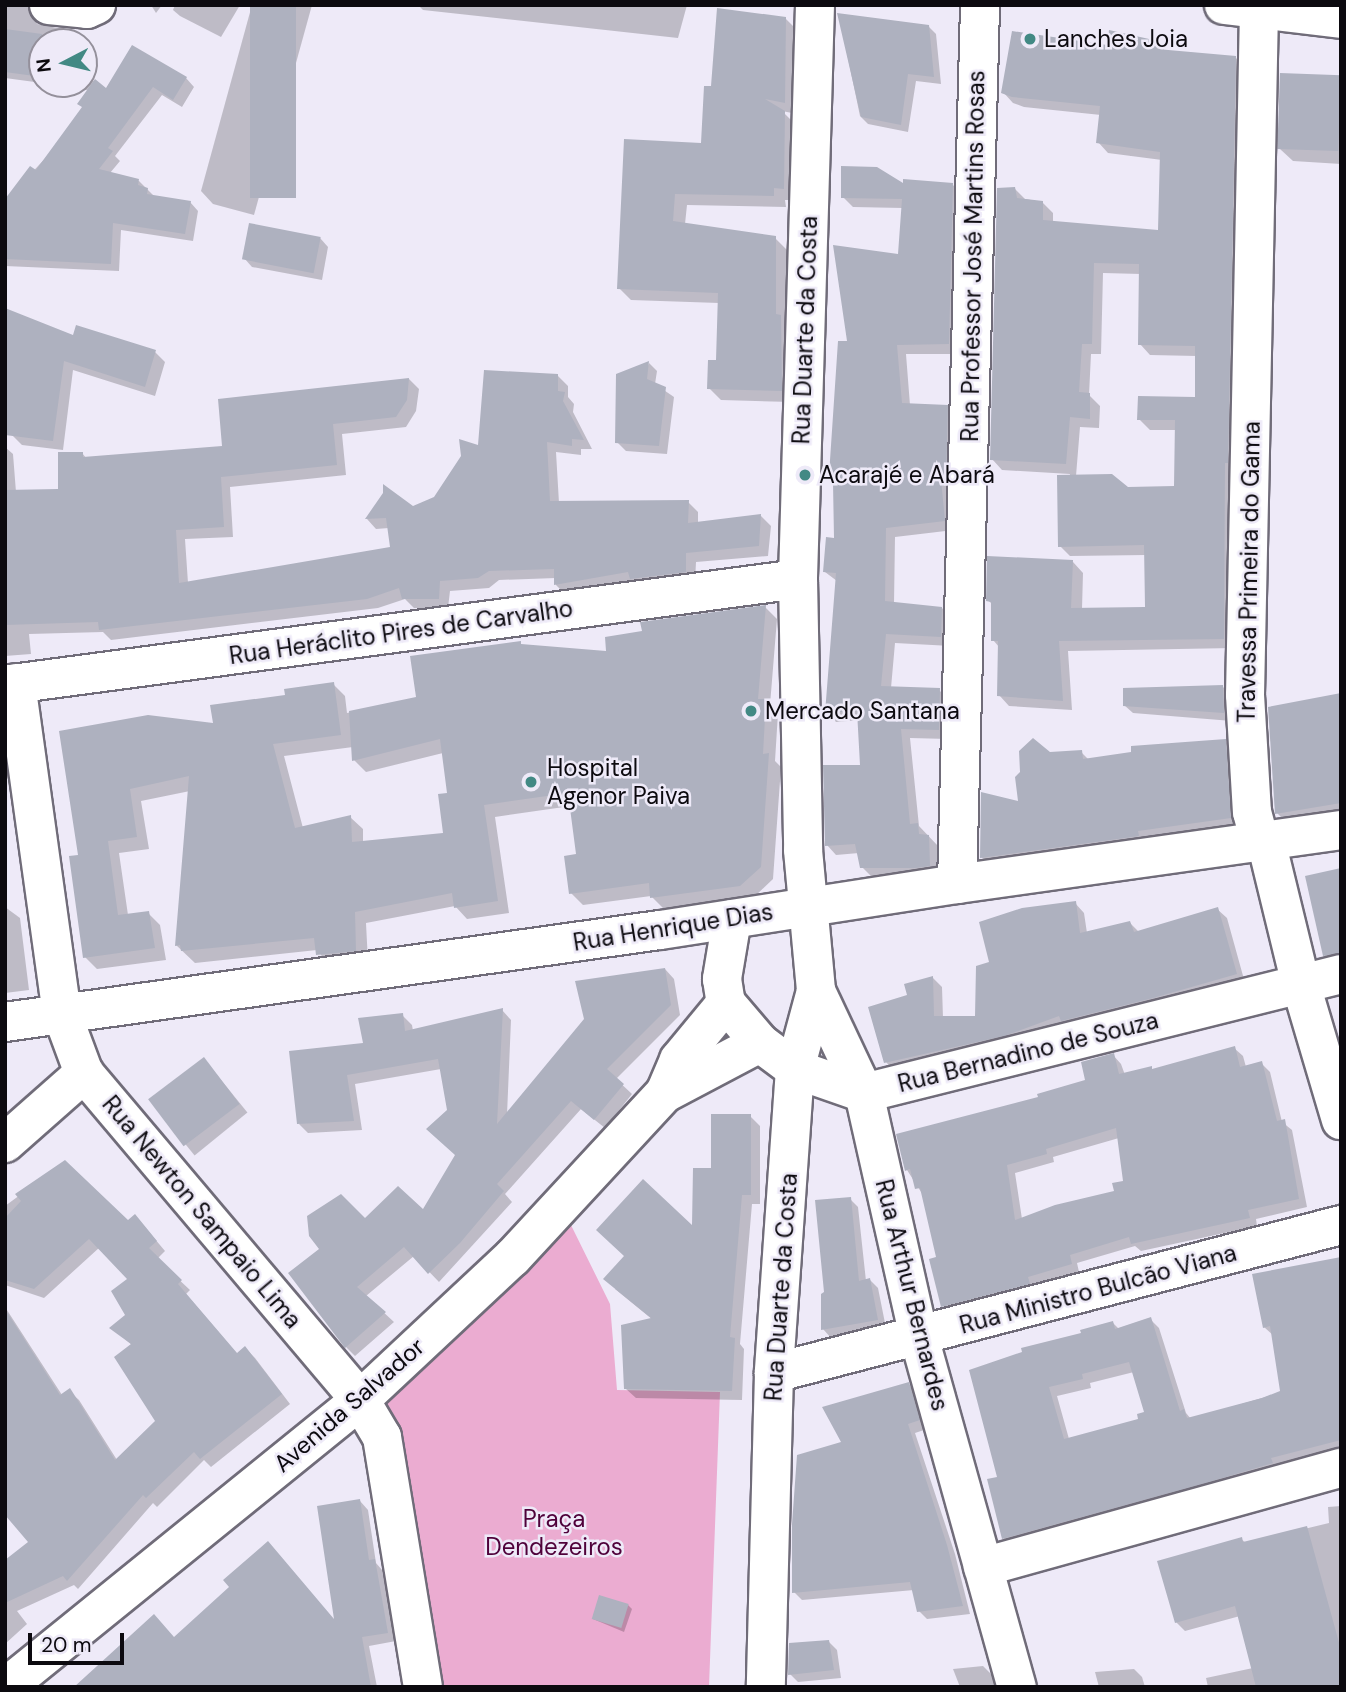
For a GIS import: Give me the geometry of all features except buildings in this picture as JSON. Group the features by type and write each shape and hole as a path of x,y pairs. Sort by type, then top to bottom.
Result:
{"street":[{"path":"49,5 87,9 96,5"},
{"name":"Rua Duarte da Costa","path":"808,907 803,850 797,579 815,5"},
{"name":"Rua Professor José Martins Rosas","path":"957,884 980,5"},
{"path":"1241,8 1341,19"},
{"name":"Travessa Primeira do Gama","path":"1241,8 1245,695 1252,812 1257,831 1266,841 1301,985 1341,1120"},
{"name":"Rua Heráclito Pires de Carvalho","path":"10,684 797,579"},
{"name":"Rua Newton Sampaio Lima","path":"10,684 62,1014 84,1073 360,1400"},
{"name":"Rua Henrique Dias","path":"5,1022 1341,830"},
{"name":"Rua Arthur Bernardes","path":"808,907 816,991 864,1093 919,1337 1017,1687"},
{"path":"732,919 722,979 726,1003 760,1043 795,1069 816,991"},
{"name":"Rua Bernadino de Souza","path":"795,1069 864,1093 1341,974"},
{"name":"Avenida Salvador","path":"665,1093 679,1060 726,1003"},
{"name":"Avenida Salvador","path":"6,1687 360,1400 512,1258 665,1093 760,1043"},
{"name":"Rua Duarte da Costa","path":"766,1687 774,1373 795,1069"},
{"path":"5,1143 84,1073"},
{"name":"Rua Ministro Bulcão Viana","path":"774,1373 1341,1225"},
{"path":"360,1400 382,1437 423,1687"},
{"path":"984,1567 1341,1468"}],"green space":[{"name":"Praça Dendezeiros","path":"567,1217 610,1304 617,1390 720,1392 709,1687 424,1687 374,1392"}],"place":[{"name":"Lanches Joia","path":"1030,39"},
{"name":"Acarajé e Abará","path":"805,475"},
{"name":"Mercado Santana","path":"751,711"},
{"name":"Hospital Agenor Paiva","path":"531,782"}]}
